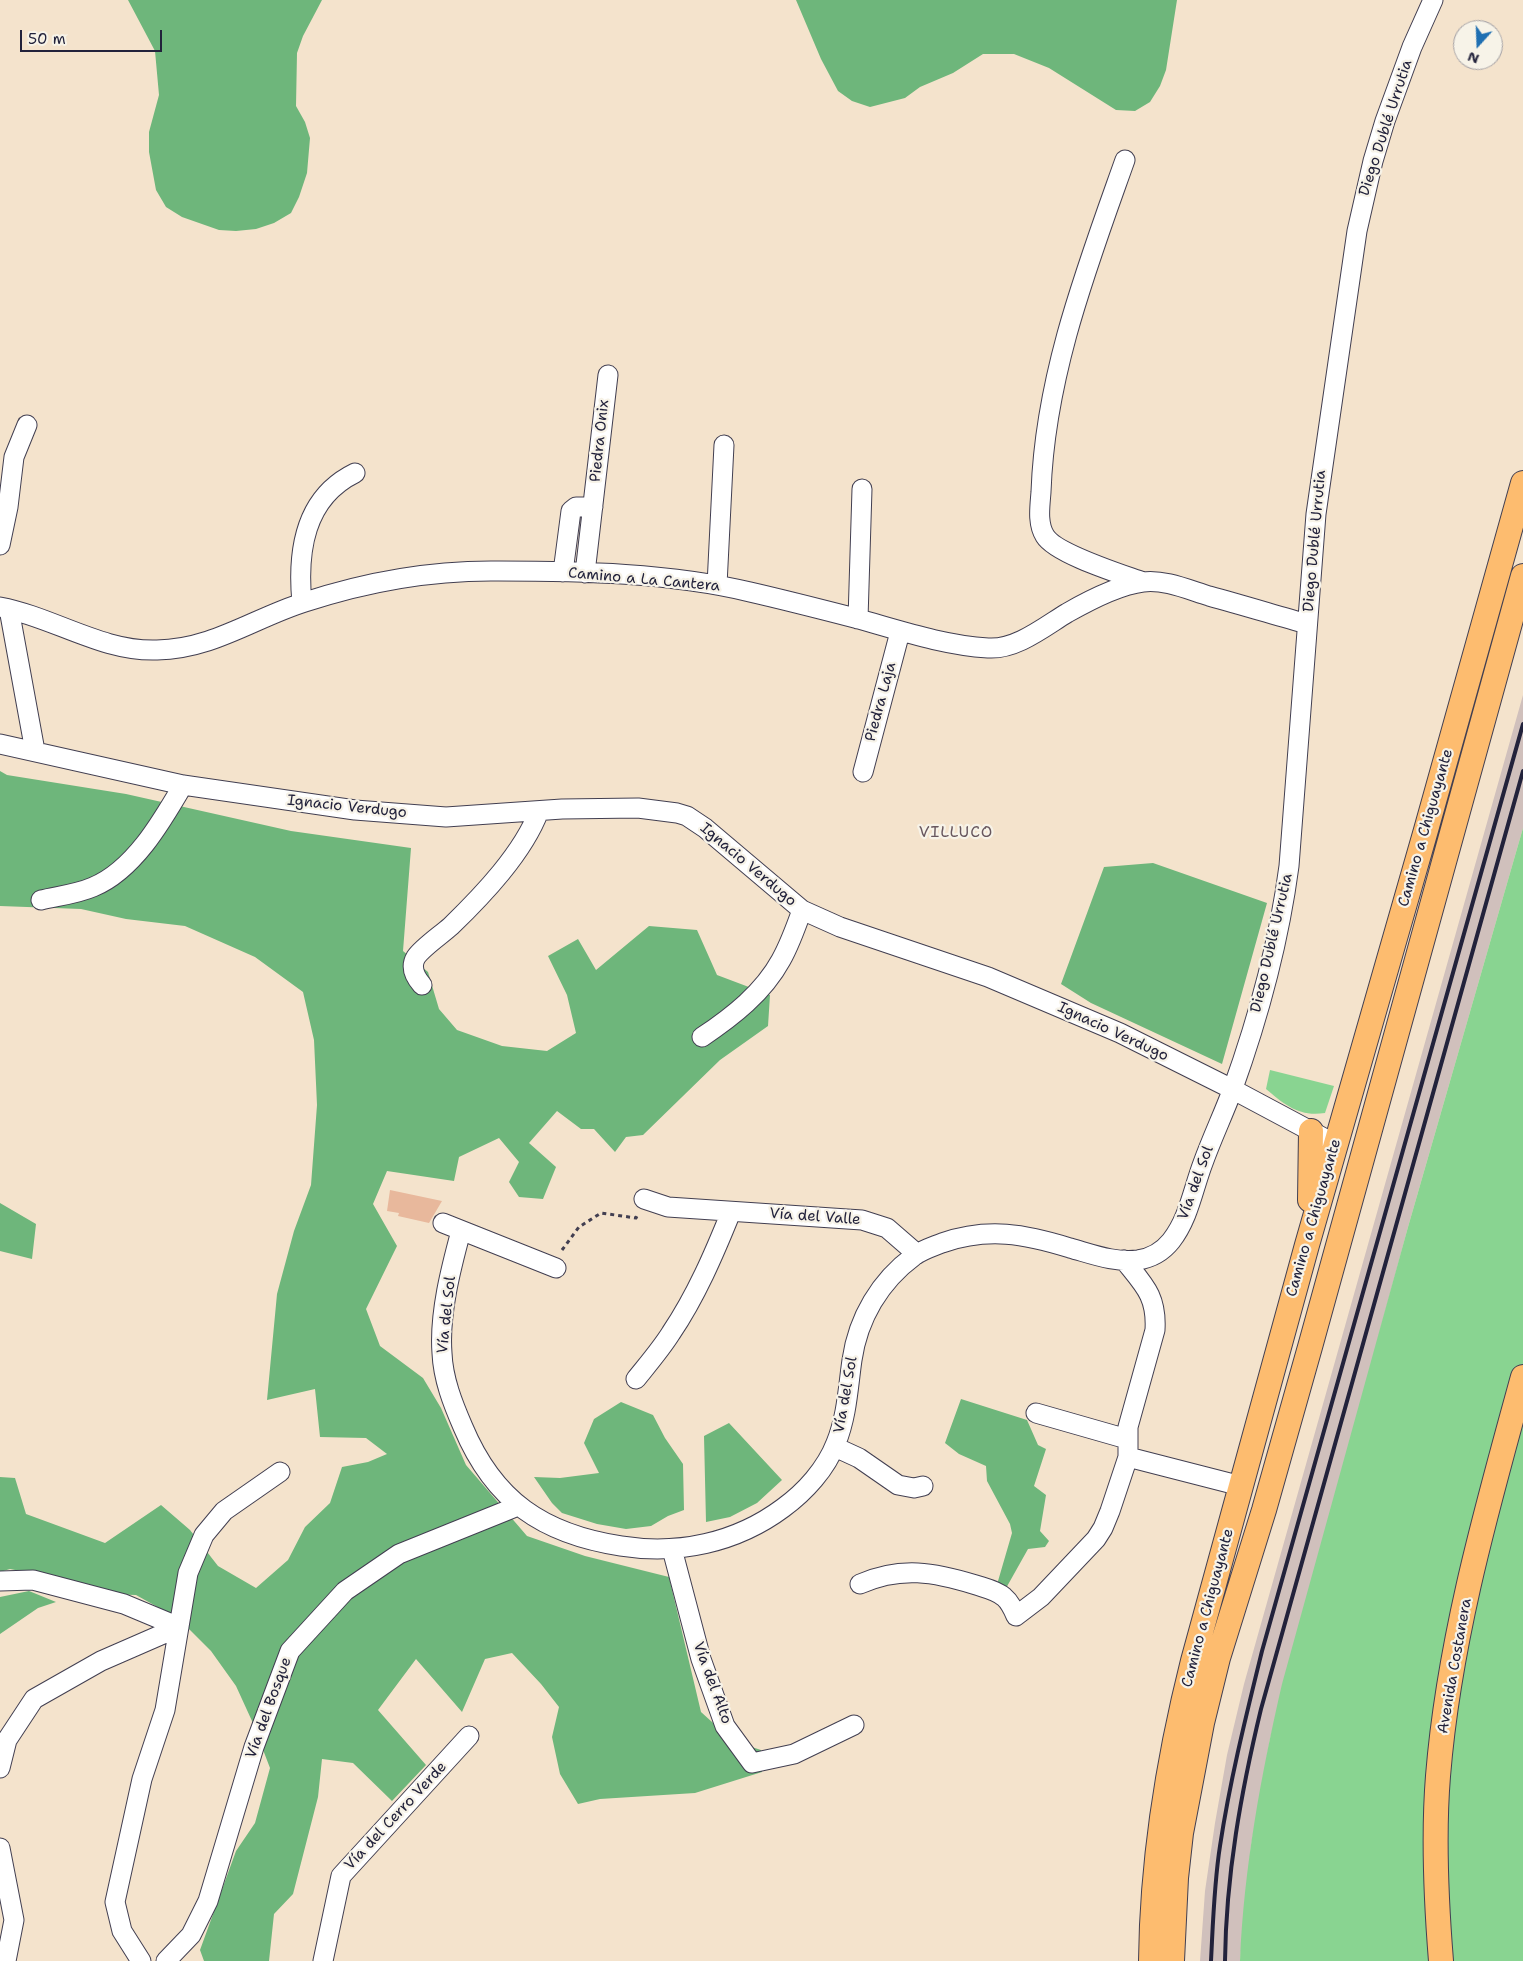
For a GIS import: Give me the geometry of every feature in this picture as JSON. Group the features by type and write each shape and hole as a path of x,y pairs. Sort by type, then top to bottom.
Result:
{"main road":[{"name":"Camino a Chiguayante","path":"1151,1961 1154,1888 1159,1836 1174,1743 1191,1670 1307,1244 1429,820 1523,483"},
{"name":"Camino a Chiguayante","path":"1172,1961 1176,1878 1181,1833 1210,1691 1230,1616 1269,1493 1357,1180 1523,576"},
{"path":"1335,1144 1352,1140 1369,1125 1374,1117"},
{"path":"1307,1244 1310,1205 1311,1131"},
{"path":"1335,1144 1343,1148 1352,1159 1357,1180"},
{"name":"Avenida Costanera","path":"1440,1961 1435,1836 1438,1775 1445,1711 1456,1645 1472,1571 1523,1377"}],"street":[{"name":"Diego Dublé Urrutia","path":"1232,1089 1261,996 1285,895 1289,866 1312,557 1322,470 1364,196 1385,122 1412,47 1433,0"},
{"path":"1125,160 1074,310 1058,371 1044,452 1040,522 1046,538 1061,550 1143,582"},
{"name":"Piedra Onix","path":"585,573 608,375"},
{"path":"0,545 8,507 14,457 27,426"},
{"path":"717,585 724,445"},
{"path":"302,603 302,559 308,526 319,502 326,493 344,478 355,473"},
{"path":"858,619 862,489"},
{"path":"563,572 571,511 576,507 593,507"},
{"name":"Camino a La Cantera","path":"4,608 111,644 151,651 184,648 211,641 302,603 360,587 431,575 496,571 585,573 692,581 717,585 858,619 900,632 961,645 991,649 1006,647 1073,610 1112,592 1143,582 1174,586 1307,624"},
{"path":"4,608 35,751"},
{"name":"Piedra Laja","path":"863,772 900,632"},
{"name":"Ignacio Verdugo","path":"0,744 183,785 304,804 446,817 562,809 638,808 678,812 705,828 802,910 840,927 988,976 1120,1033 1232,1089 1335,1144"},
{"path":"41,900 94,887 127,866 159,826 183,785"},
{"path":"422,985 414,972 413,967 416,957 449,928 487,888 526,838 539,811"},
{"path":"702,1037 736,1012 770,978 788,946 802,910"},
{"name":"Vía del Sol","path":"461,1231 453,1259 441,1348 445,1374 455,1411 469,1443 496,1484 518,1506 539,1520 592,1540 631,1548 672,1549 699,1546 729,1537 770,1517 791,1502 816,1477 835,1447 844,1420 852,1355 862,1322 880,1290 902,1266 917,1254 967,1236 985,1233 1008,1233 1034,1238 1107,1258 1142,1260 1150,1257 1167,1246 1173,1239 1185,1214 1232,1089"},
{"name":"Vía del Valle","path":"644,1199 668,1207 862,1220 887,1228 917,1254"},
{"path":"636,1379 671,1333 687,1306 702,1278 731,1212"},
{"path":"443,1223 556,1268"},
{"path":"860,1584 890,1574 922,1572 937,1575 998,1593 1007,1600 1016,1616 1041,1597 1103,1528 1127,1448 1132,1408 1155,1330 1154,1302 1124,1260"},
{"path":"1036,1413 1127,1448 1241,1486"},
{"path":"835,1447 858,1458 898,1485 914,1488 923,1486"},
{"path":"141,1961 122,1931 115,1902 142,1780 165,1710 188,1573 204,1535 224,1510 280,1472"},
{"name":"Vía del Bosque","path":"166,1961 191,1935 208,1901 254,1747 290,1651 345,1591 399,1554 518,1506"},
{"name":"Vía del Alto","path":"672,1549 701,1660 725,1726 752,1763 794,1754 854,1725"},
{"path":"0,1581 33,1580 124,1604 178,1627"},
{"path":"0,1768 7,1740 34,1699 101,1662 178,1627"},
{"name":"Vía del Cerro Verde","path":"323,1961 341,1876 469,1736"},
{"path":"0,1848 14,1920 6,1961"}],"path":[{"path":"556,1268 557,1256 579,1227 601,1213 636,1218 644,1199"}],"shaded area":[{"path":"1523,695 1523,828 1408,1227 1270,1739 1251,1846 1240,1961 1200,1961 1205,1891 1215,1823 1227,1755 1244,1684"}],"green space":[{"path":"128,0 322,0 303,36 297,53 296,106 305,122 310,138 307,173 291,213 274,223 256,229 236,231 219,230 182,217 166,207 156,190 149,152 149,132 159,95 155,51"},
{"path":"796,0 1177,0 1166,70 1160,86 1150,102 1135,111 1116,110 1049,68 1014,54 983,54 953,73 920,87 905,98 870,107 852,101 838,91 821,59"},
{"path":"0,771 7,775 126,794 291,831 411,848 403,951 428,972 439,1009 457,1030 502,1046 547,1051 576,1033 567,995 548,956 578,939 596,970 649,926 697,930 717,975 770,995 768,1026 720,1060 643,1135 626,1137 615,1152 594,1129 581,1129 557,1111 529,1143 556,1167 543,1199 519,1197 509,1182 519,1162 499,1138 459,1157 454,1181 387,1171 373,1204 397,1246 366,1309 380,1346 423,1378 441,1408 466,1465 527,1536 585,1556 669,1577 701,1712 733,1741 761,1750 762,1772 695,1793 600,1799 578,1804 560,1774 552,1737 559,1707 541,1684 512,1653 485,1659 462,1712 416,1659 378,1710 426,1765 392,1801 353,1763 322,1759 318,1797 293,1894 274,1914 269,1961 204,1961 200,1950 236,1851 255,1823 270,1768 252,1721 236,1686 211,1651 179,1619 136,1595 101,1594 60,1579 10,1569 0,1572 0,1477 15,1478 26,1514 105,1543 161,1505 190,1530 218,1566 256,1588 288,1560 305,1527 330,1503 342,1467 368,1462 387,1454 366,1438 320,1437 315,1389 267,1400 277,1294 294,1231 311,1185 317,1105 314,1040 303,992 255,957 185,926 126,919 81,909 0,906"},
{"path":"1523,828 1523,1961 1240,1961 1245,1891 1255,1821 1267,1752 1282,1684 1408,1227"},
{"path":"1153,863 1267,903 1222,1064 1091,1003 1061,984 1104,867"},
{"path":"1270,1070 1334,1086 1325,1113 1316,1114 1300,1111 1280,1100 1266,1089"},
{"path":"0,1203 36,1224 32,1259 0,1251"},
{"path":"961,1399 1027,1420 1038,1445 1046,1449 1034,1486 1046,1495 1040,1531 1049,1541 1045,1547 1028,1549 1005,1590 996,1588 1012,1533 1010,1524 987,1481 986,1466 959,1454 945,1443"},
{"path":"621,1402 653,1415 665,1438 683,1464 684,1510 668,1516 651,1526 626,1529 597,1524 562,1513 552,1503 534,1477 560,1478 599,1473 584,1443 594,1419"},
{"path":"729,1423 782,1480 757,1503 730,1517 706,1522 704,1436"},
{"path":"29,1591 56,1602 38,1608 0,1634 0,1597"}],"building":[{"path":"390,1190 442,1201 429,1223 398,1216 399,1213 387,1211"}],"railway":[{"path":"1211,1961 1216,1875 1224,1821 1262,1651 1523,724"},
{"path":"1225,1961 1228,1897 1236,1834 1247,1771 1261,1709 1523,771"}],"district":[{"name":"VILLUCO","path":"956,833"}]}
